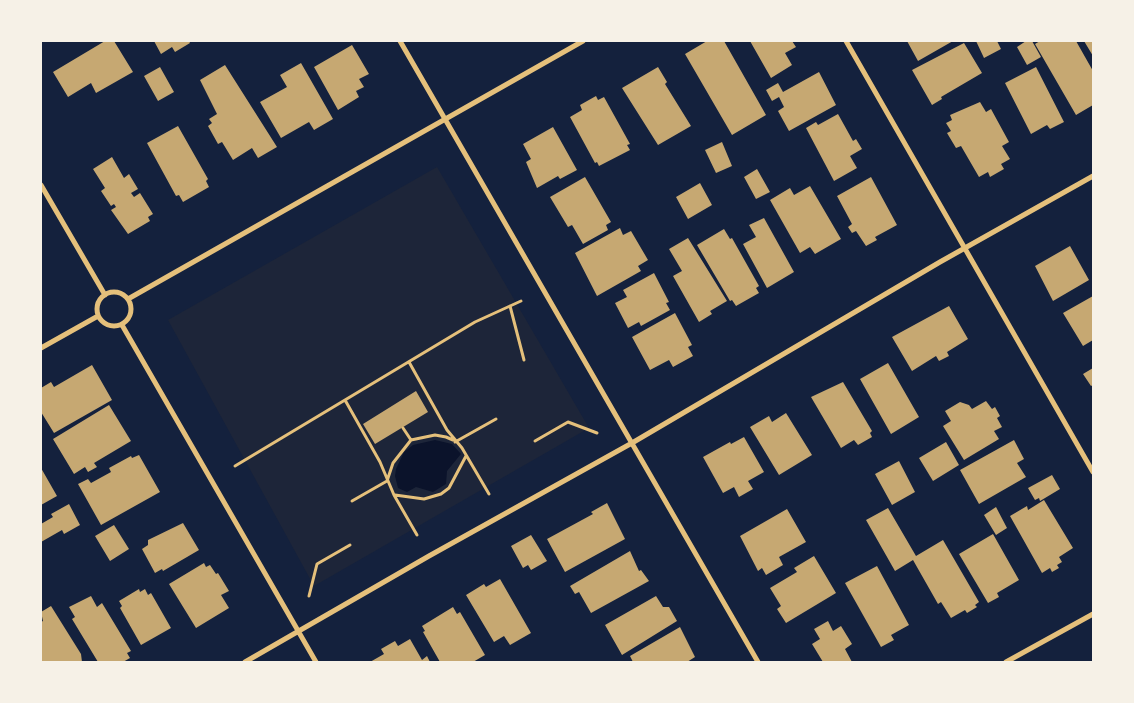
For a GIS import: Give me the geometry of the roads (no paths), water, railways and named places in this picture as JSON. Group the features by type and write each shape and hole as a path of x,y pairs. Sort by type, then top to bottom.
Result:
{"street":[{"path":"400,41 758,662"},
{"path":"128,299 583,41"},
{"path":"846,41 1093,472"},
{"path":"245,662 632,443 964,248 1093,176"},
{"path":"41,185 104,294"},
{"path":"115,291 128,299 131,312 126,322 122,325 111,326 101,321 98,316 97,304 104,294 115,291"},
{"path":"41,348 98,316"},
{"path":"122,325 316,662"},
{"path":"1006,662 1093,614"}]}
